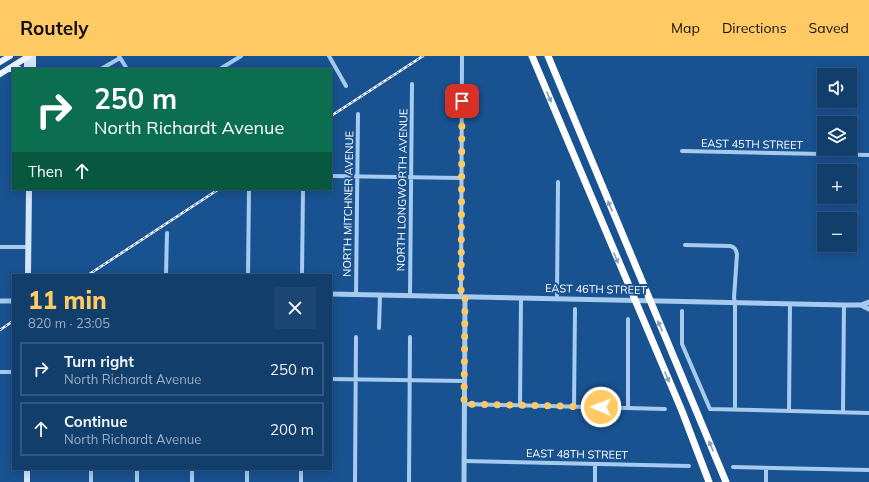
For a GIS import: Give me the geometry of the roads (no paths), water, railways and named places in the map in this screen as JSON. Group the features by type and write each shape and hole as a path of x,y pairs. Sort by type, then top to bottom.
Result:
{"highway":[{"path":"548,56 726,482"},
{"path":"532,58 682,411 709,482"}],"main road":[{"path":"0,62 10,56"},
{"path":"0,74 29,56"},
{"path":"27,68 29,56"},
{"path":"29,56 33,68"},
{"path":"28,274 29,190"},
{"path":"27,470 27,482"}],"street":[{"path":"222,68 241,56"},
{"path":"329,56 346,86"},
{"path":"462,56 464,482"},
{"path":"102,68 119,57 126,68"},
{"name":"NORTH LONGWORTH AVENUE","path":"410,296 412,84"},
{"name":"NORTH MITCHNER AVENUE","path":"356,295 358,114"},
{"name":"EAST 45TH STREET","path":"682,151 869,155"},
{"path":"332,176 462,178"},
{"path":"557,298 558,182"},
{"path":"248,274 249,190"},
{"path":"302,274 303,190"},
{"path":"166,274 168,233"},
{"path":"685,245 730,246 735,249 735,409"},
{"path":"0,247 28,247"},
{"name":"EAST 46TH STREET","path":"332,294 844,305 861,305 869,302"},
{"path":"379,328 380,295"},
{"path":"520,406 521,298"},
{"path":"0,301 12,301"},
{"path":"789,411 790,304"},
{"path":"843,412 844,305"},
{"name":"EAST 46TH STREET","path":"861,305 869,308"},
{"path":"574,406 575,309"},
{"path":"682,311 682,344 710,409 869,413"},
{"path":"628,319 628,408"},
{"path":"355,482 356,337"},
{"path":"409,482 410,337"},
{"path":"0,372 12,372"},
{"path":"332,378 464,381"},
{"path":"464,404 665,409"},
{"name":"EAST 48TH STREET","path":"464,461 689,466"},
{"path":"595,464 595,482"},
{"path":"733,467 869,470"},
{"path":"766,468 766,482"},
{"path":"91,470 91,482"},
{"path":"137,470 137,482"},
{"path":"192,470 192,482"},
{"path":"247,470 247,482"},
{"path":"301,470 301,482"}],"railway":[{"path":"332,115 423,56"},
{"path":"90,274 217,190"},
{"path":"0,330 12,322"}]}
